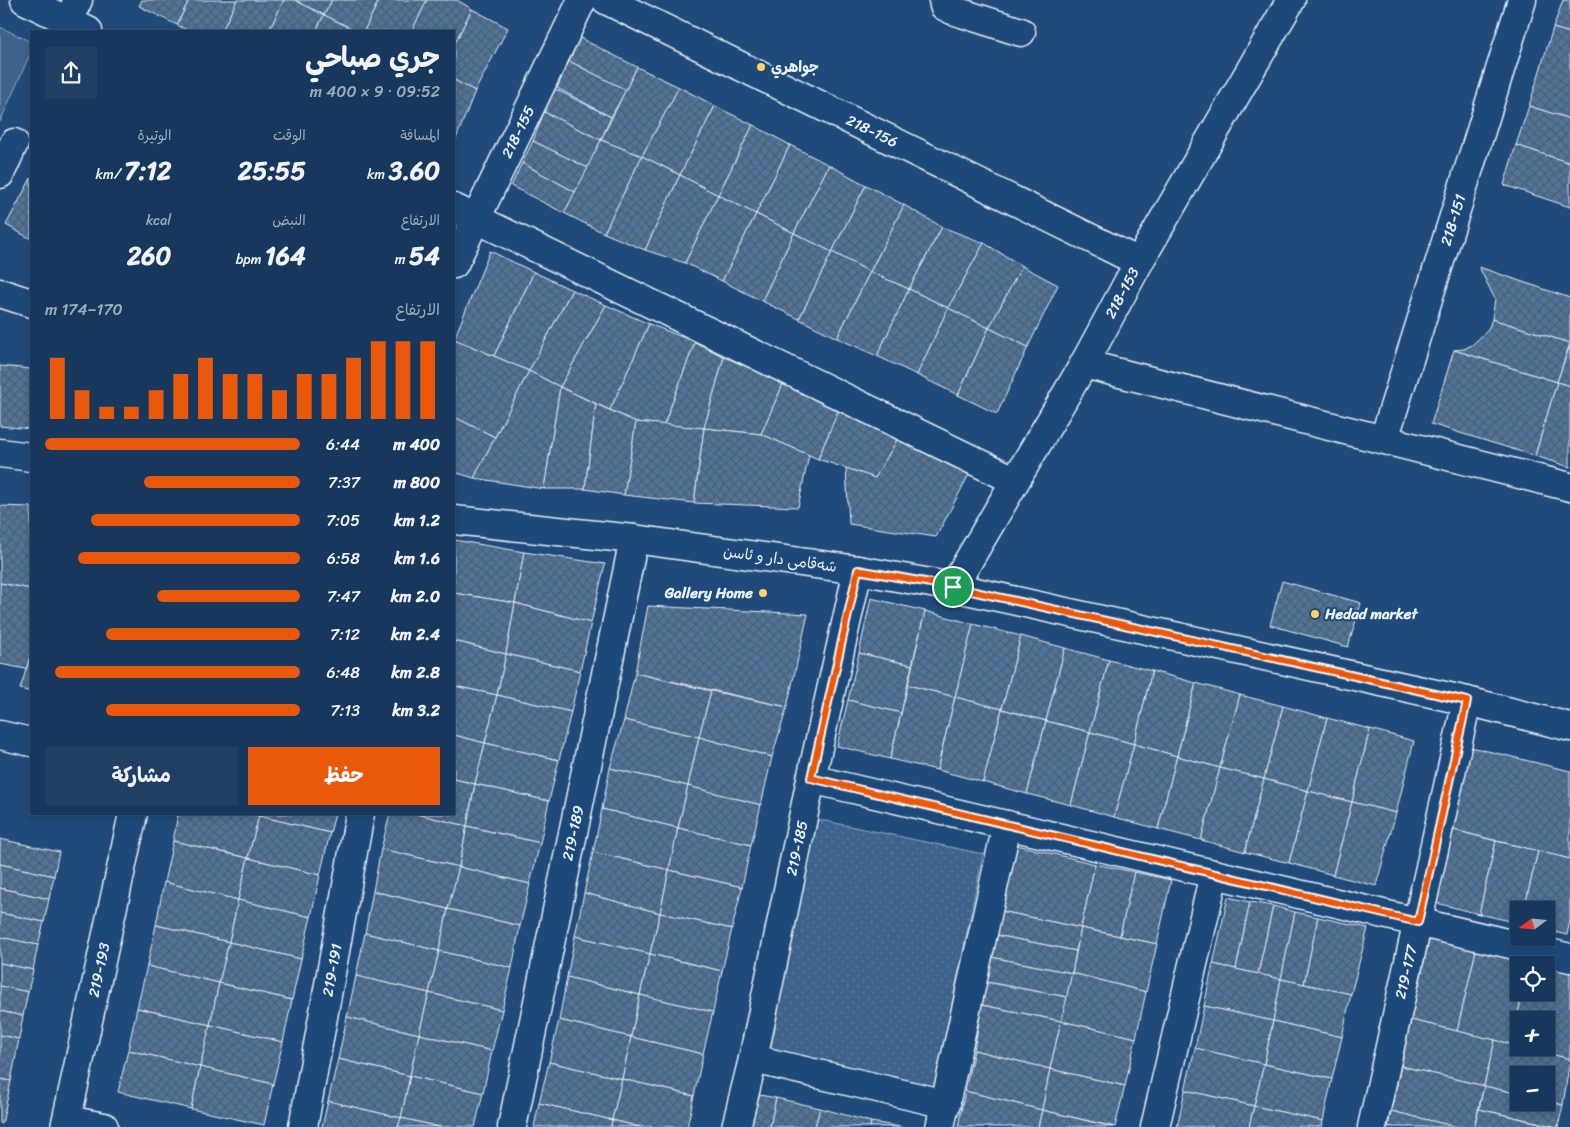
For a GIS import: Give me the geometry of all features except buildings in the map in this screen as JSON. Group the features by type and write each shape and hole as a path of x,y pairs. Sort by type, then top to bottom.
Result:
{"street":[{"path":"25,0 78,18"},
{"name":"218-155","path":"455,259 465,214 582,0"},
{"name":"218-156","path":"606,0 1139,262"},
{"path":"942,0 944,6 952,10 1021,32"},
{"name":"218-153","path":"953,587 1014,480 1084,364 1139,262 1291,0"},
{"name":"218-151","path":"1384,439 1522,0"},
{"path":"0,174 14,143"},
{"path":"465,214 1014,480"},
{"path":"0,293 30,304"},
{"path":"1084,364 1570,487"},
{"path":"0,453 30,457"},
{"name":"شەقامی دار و ئاسن","path":"455,520 634,539 858,570 953,587 1467,701 1570,727"},
{"name":"219-189","path":"512,1127 634,539"},
{"name":"219-185","path":"736,1127 753,1060 811,778 858,570"},
{"name":"219-177","path":"1372,1127 1467,701"},
{"path":"0,735 30,742"},
{"path":"811,778 1570,958"},
{"name":"219-193","path":"66,1123 134,815"},
{"name":"219-191","path":"304,1127 360,815"},
{"path":"753,1060 943,1115 1007,825"},
{"path":"1155,1127 1214,874"},
{"path":"66,1123 104,1127"}],"shaded area":[{"path":"0,27 30,42 30,54 0,122"},
{"path":"816,819 983,854 935,1087 769,1053"}],"place":[{"name":"جواهري","path":"761,67"},
{"name":"Gallery Home","path":"763,593"},
{"name":"Hedad market","path":"1315,614"}],"route":[{"path":"858,570 953,587 1467,701 1418,922 811,778 858,570"}]}
